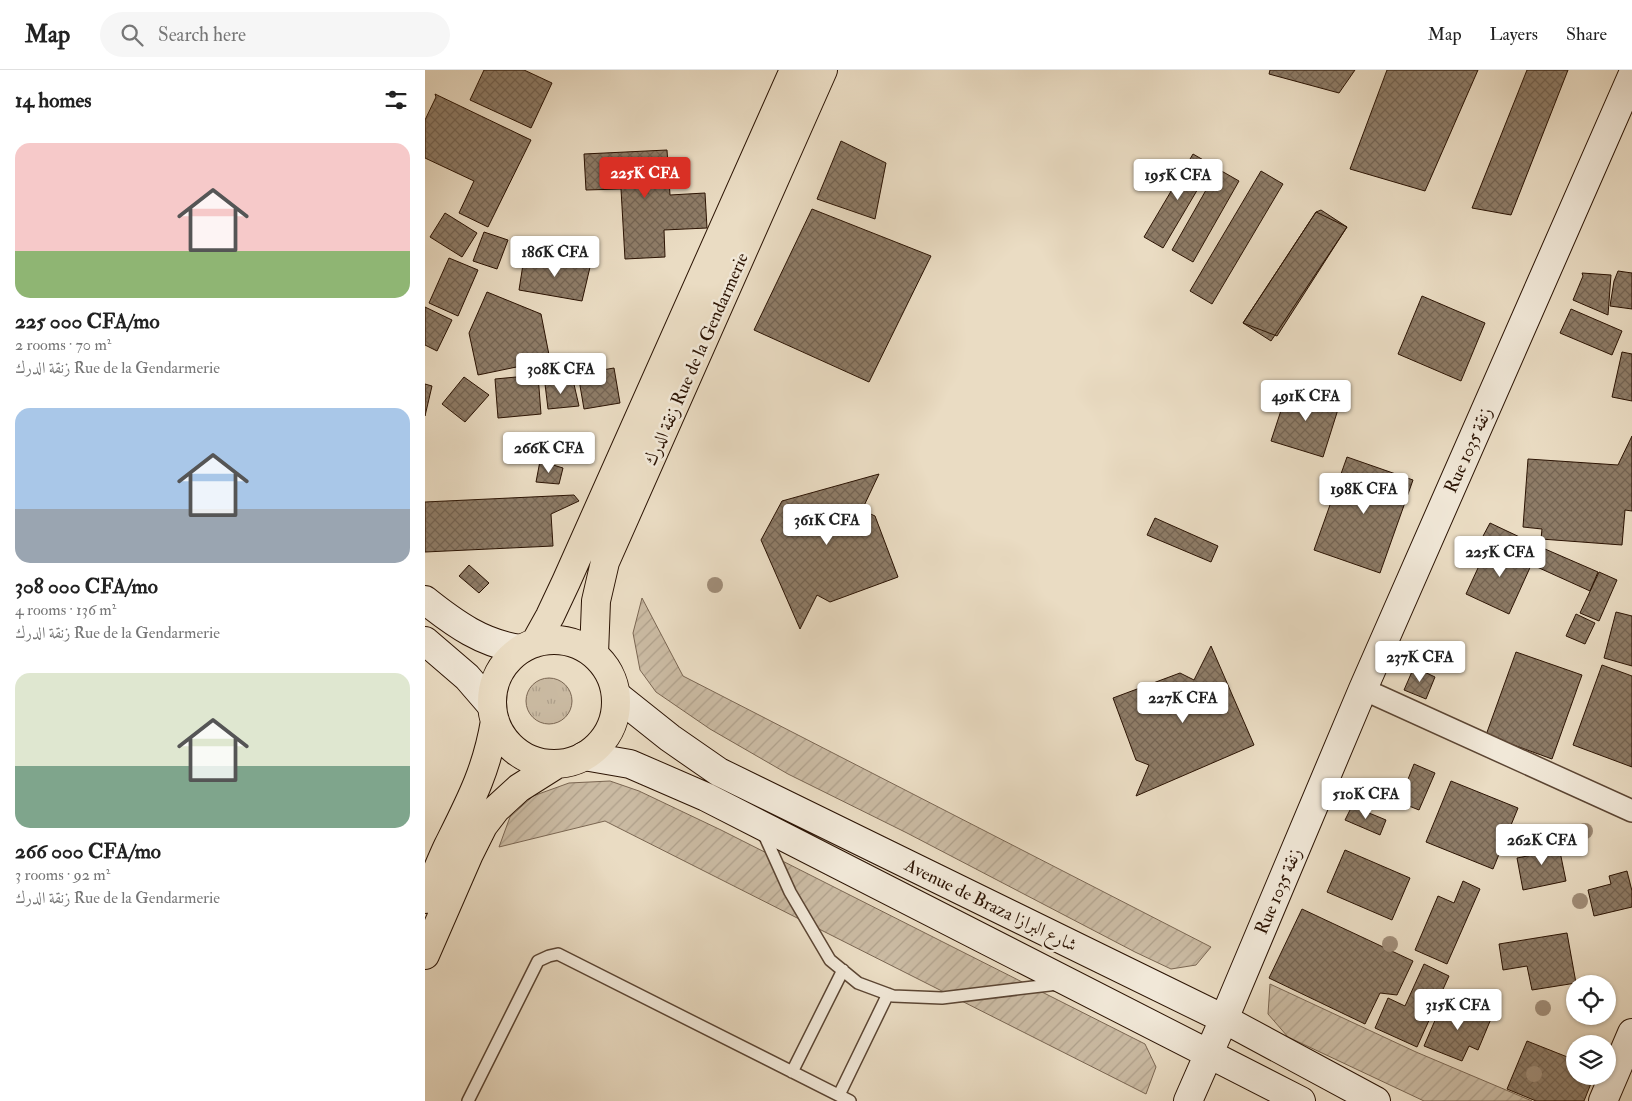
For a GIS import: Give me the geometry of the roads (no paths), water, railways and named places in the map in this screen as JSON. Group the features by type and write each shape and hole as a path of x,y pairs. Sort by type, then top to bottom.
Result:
{"main road":[{"name":"زنقة الدرك Rue de la Gendarmerie","path":"528,646 550,616 566,582 793,70"},
{"name":"زنقة الدرك Rue de la Gendarmerie","path":"594,654 596,601 605,562 823,70"},
{"name":"Rue 1035 زنقة","path":"1187,1101 1224,1019 1363,689 1632,76"},
{"path":"425,600 459,626 503,647 528,646 550,640 566,641 580,646 594,654 604,666 612,680 616,695 615,713 609,730 599,745 584,756 557,764 531,778 496,810 483,826 425,955"},
{"path":"425,641 467,677 494,714 502,736 513,748 525,757 557,764"},
{"path":"427,890 475,792 486,763 494,714 493,693 496,680 507,663 528,646"},
{"name":"Avenue de Braza شارع البرازا","path":"616,695 663,733 719,772 1224,1019 1376,1101"},
{"name":"Avenue de Braza شارع البرازا","path":"584,756 630,764 706,797 1301,1101"},
{"path":"1603,1101 1632,1033"}],"street":[{"path":"1363,689 1632,812"}],"lane":[{"path":"759,824 790,892 830,960 858,983 893,996 942,998 1069,983"},
{"path":"467,1101 538,962 558,954 850,1101"},
{"path":"792,1072 843,970"},
{"path":"839,1095 887,994"}]}
